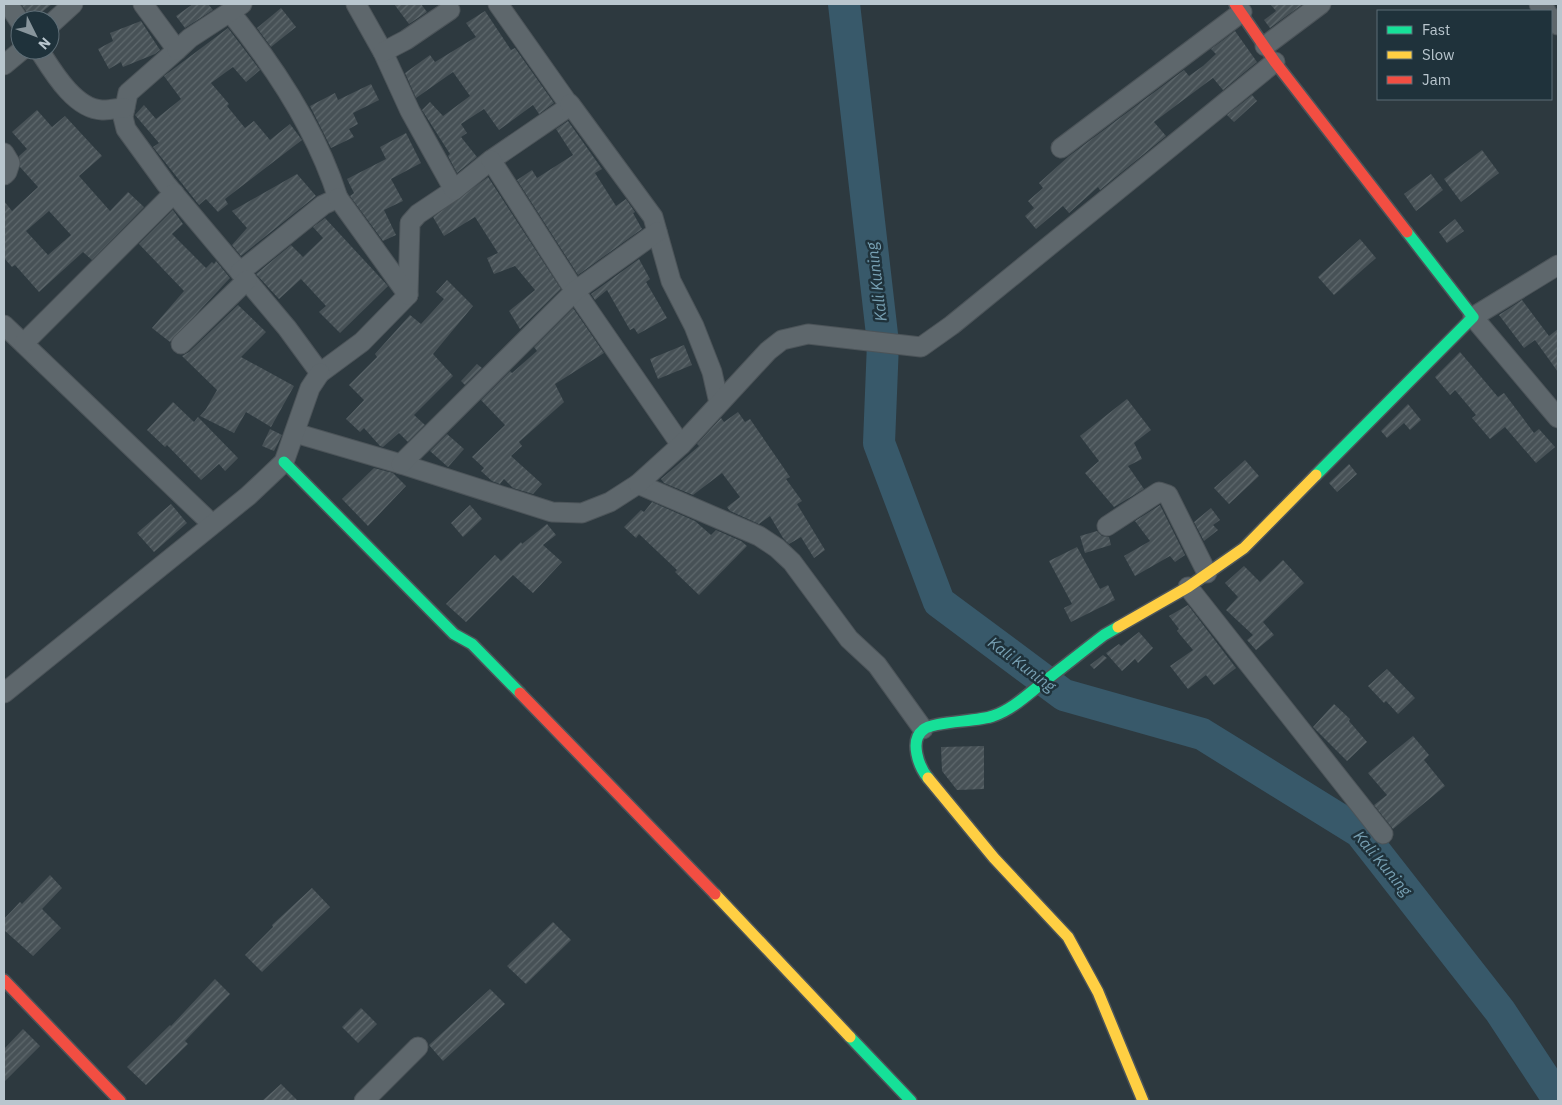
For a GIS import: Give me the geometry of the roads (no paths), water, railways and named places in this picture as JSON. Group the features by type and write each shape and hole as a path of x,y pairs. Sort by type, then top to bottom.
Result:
{"street":[{"path":"60,16 73,4"},
{"path":"143,4 177,50"},
{"path":"356,4 383,52 410,111 454,190"},
{"path":"498,4 653,216 671,281 694,326 712,372 719,404"},
{"path":"1265,46 1321,4"},
{"path":"320,373 287,328 174,193 126,129 123,117 128,93 190,38 236,8 251,37 299,108 323,156 338,198 408,295"},
{"path":"1061,148 1238,8 1275,62 1473,317 1558,418"},
{"path":"383,52 406,40 450,10"},
{"path":"46,60 73,96 88,106 100,110 125,108"},
{"path":"295,433 401,464 552,512 582,513 596,508 638,484 681,444 768,351 782,340 808,334 921,347 967,313 1275,62"},
{"path":"4,693 248,496 284,462 310,388 320,373 362,342 408,295 410,224 418,214 454,190 491,160 569,107 570,104"},
{"path":"4,153 10,163 4,175"},
{"path":"491,160 575,291 681,444"},
{"path":"24,343 174,193"},
{"path":"181,344 243,276 323,205 338,198"},
{"path":"401,464 575,291 657,232"},
{"path":"1143,1101 1108,1022 1098,992 1068,938 994,858 924,773 916,750 916,738 923,729 933,725 994,716 1012,707 1058,673 1104,635 1188,587 1244,548 1291,498 1473,317 1556,269"},
{"path":"4,325 212,524"},
{"path":"284,462 454,634 463,637 472,644 674,851 911,1101"},
{"path":"638,484 759,536 777,548 792,562 849,639 877,665 923,729"},
{"path":"1107,526 1159,492 1168,495 1207,573"},
{"path":"1188,587 1384,834"},
{"path":"4,980 120,1101"},
{"path":"364,1101 418,1047"}],"waterway":[{"name":"Kali Kuning","path":"844,4 883,343 879,443 939,602 1064,695 1202,734 1360,832 1500,1011 1558,1099"}]}
